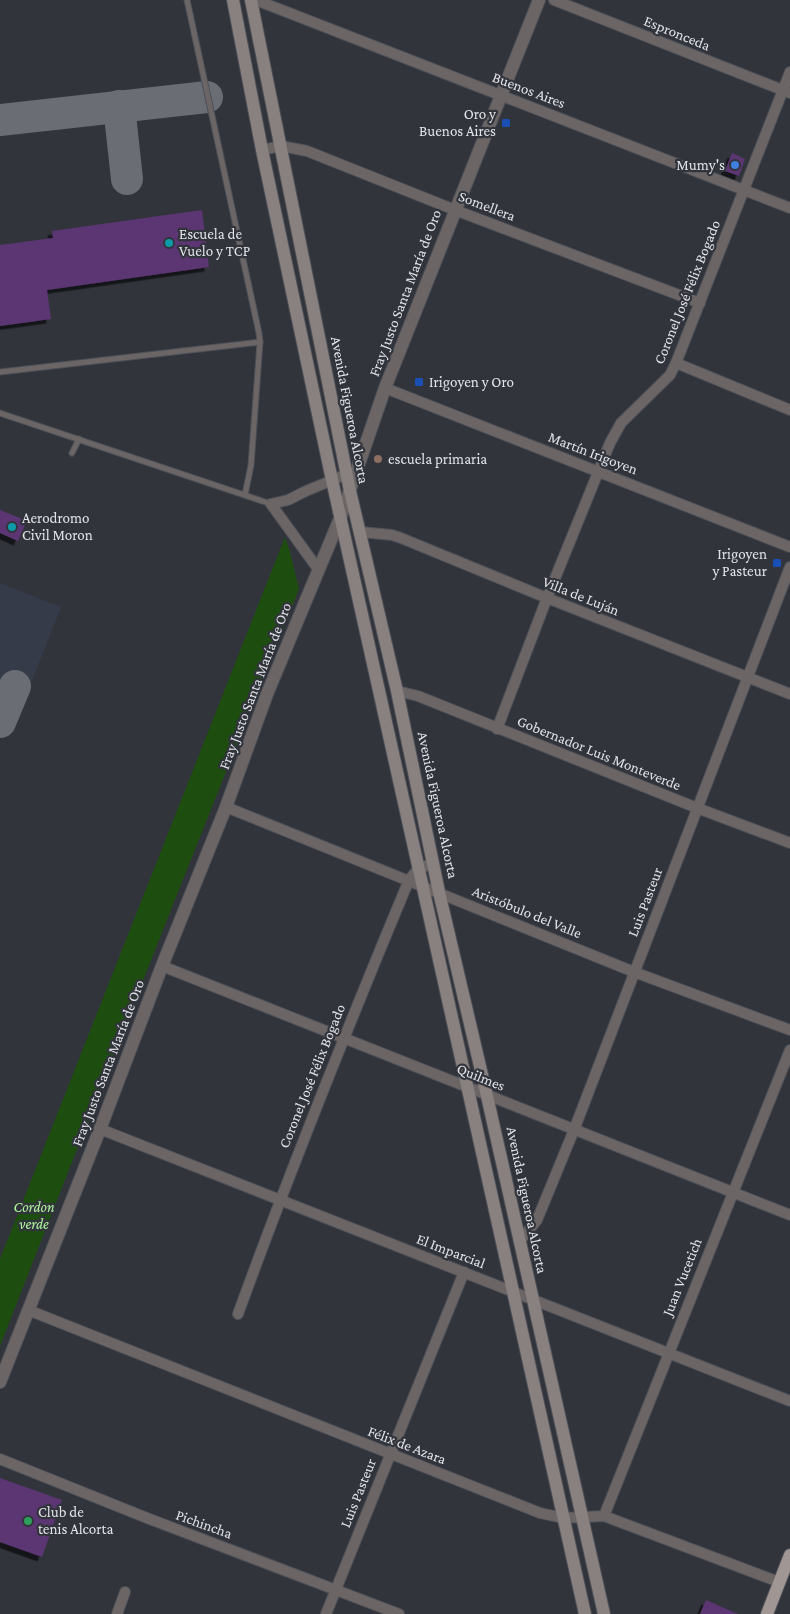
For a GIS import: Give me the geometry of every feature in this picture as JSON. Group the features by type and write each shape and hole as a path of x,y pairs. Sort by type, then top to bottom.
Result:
{"main road":[{"name":"Avenida Figueroa Alcorta","path":"251,0 350,491 397,691 439,892 604,1614"},
{"name":"Avenida Figueroa Alcorta","path":"236,1 262,150 332,480 584,1614"},
{"path":"767,1614 790,1555"}],"street":[{"name":"Buenos Aires","path":"256,0 790,208"},
{"name":"Fray Justo Santa María de Oro","path":"0,1382 226,807 267,694 341,516 385,388 539,0"},
{"name":"Espronceda","path":"554,0 786,92"},
{"name":"Coronel José Félix Bogado","path":"497,729 598,471 621,423 670,375 676,363 743,190 786,92 790,72"},
{"name":"Somellera","path":"262,150 281,146 307,151 455,210 700,303"},
{"path":"676,363 790,410"},
{"name":"Martín Irigoyen","path":"385,388 790,547"},
{"path":"318,569 271,504 288,500 347,474"},
{"name":"Villa de Luján","path":"361,532 397,537 790,694"},
{"name":"Luis Pasteur","path":"519,1242 537,1220 574,1130 790,567"},
{"name":"Gobernador Luis Monteverde","path":"397,691 418,696 497,729 790,843"},
{"name":"Aristóbulo del Valle","path":"226,807 634,972 790,1030"},
{"name":"Coronel José Félix Bogado","path":"238,1314 343,1037 409,880 418,869 433,863"},
{"name":"Quilmes","path":"162,966 790,1215"},
{"name":"Juan Vucetich","path":"604,1516 790,1050"},
{"name":"El Imparcial","path":"100,1129 790,1401"},
{"name":"Luis Pasteur","path":"326,1614 464,1272"},
{"name":"Félix de Azara","path":"28,1310 540,1513 563,1518 604,1516 779,1582"},
{"name":"Pichincha","path":"0,1458 147,1518 399,1614"},
{"path":"117,1614 125,1592"}],"lane":[{"path":"187,0 260,342 250,465 245,495"},
{"path":"0,372 260,342"},
{"path":"0,413 271,504"},
{"path":"72,454 79,439"}],"shaded area":[{"path":"0,583 61,607 28,691 0,680"}],"green space":[{"name":"Cordon verde","path":"285,537 299,589 0,1346 0,1259"}],"building":[{"name":"Mumy's","path":"732,153 745,159 739,176 725,171"},
{"path":"202,210 209,267 47,290 51,319 0,326 0,245 53,238 52,231"},
{"name":"Aerodromo Civil Moron","path":"0,510 27,521 18,541 0,533"},
{"name":"Club de tenis Alcorta","path":"0,1478 62,1500 42,1557 0,1542"},
{"path":"706,1600 738,1614 700,1614"}],"taxiway":[{"path":"0,120 207,97"},
{"path":"119,106 127,179"},
{"path":"0,722 15,686"}],"place":[{"name":"Oro y Buenos Aires","path":"506,123"},
{"name":"Mumy's","path":"735,165"},
{"name":"Escuela de Vuelo y TCP","path":"169,243"},
{"name":"Irigoyen y Oro","path":"419,382"},
{"name":"escuela primaria","path":"378,459"},
{"name":"Aerodromo Civil Moron","path":"12,527"},
{"name":"Irigoyen y Pasteur","path":"777,563"},
{"name":"Club de tenis Alcorta","path":"28,1521"}]}
